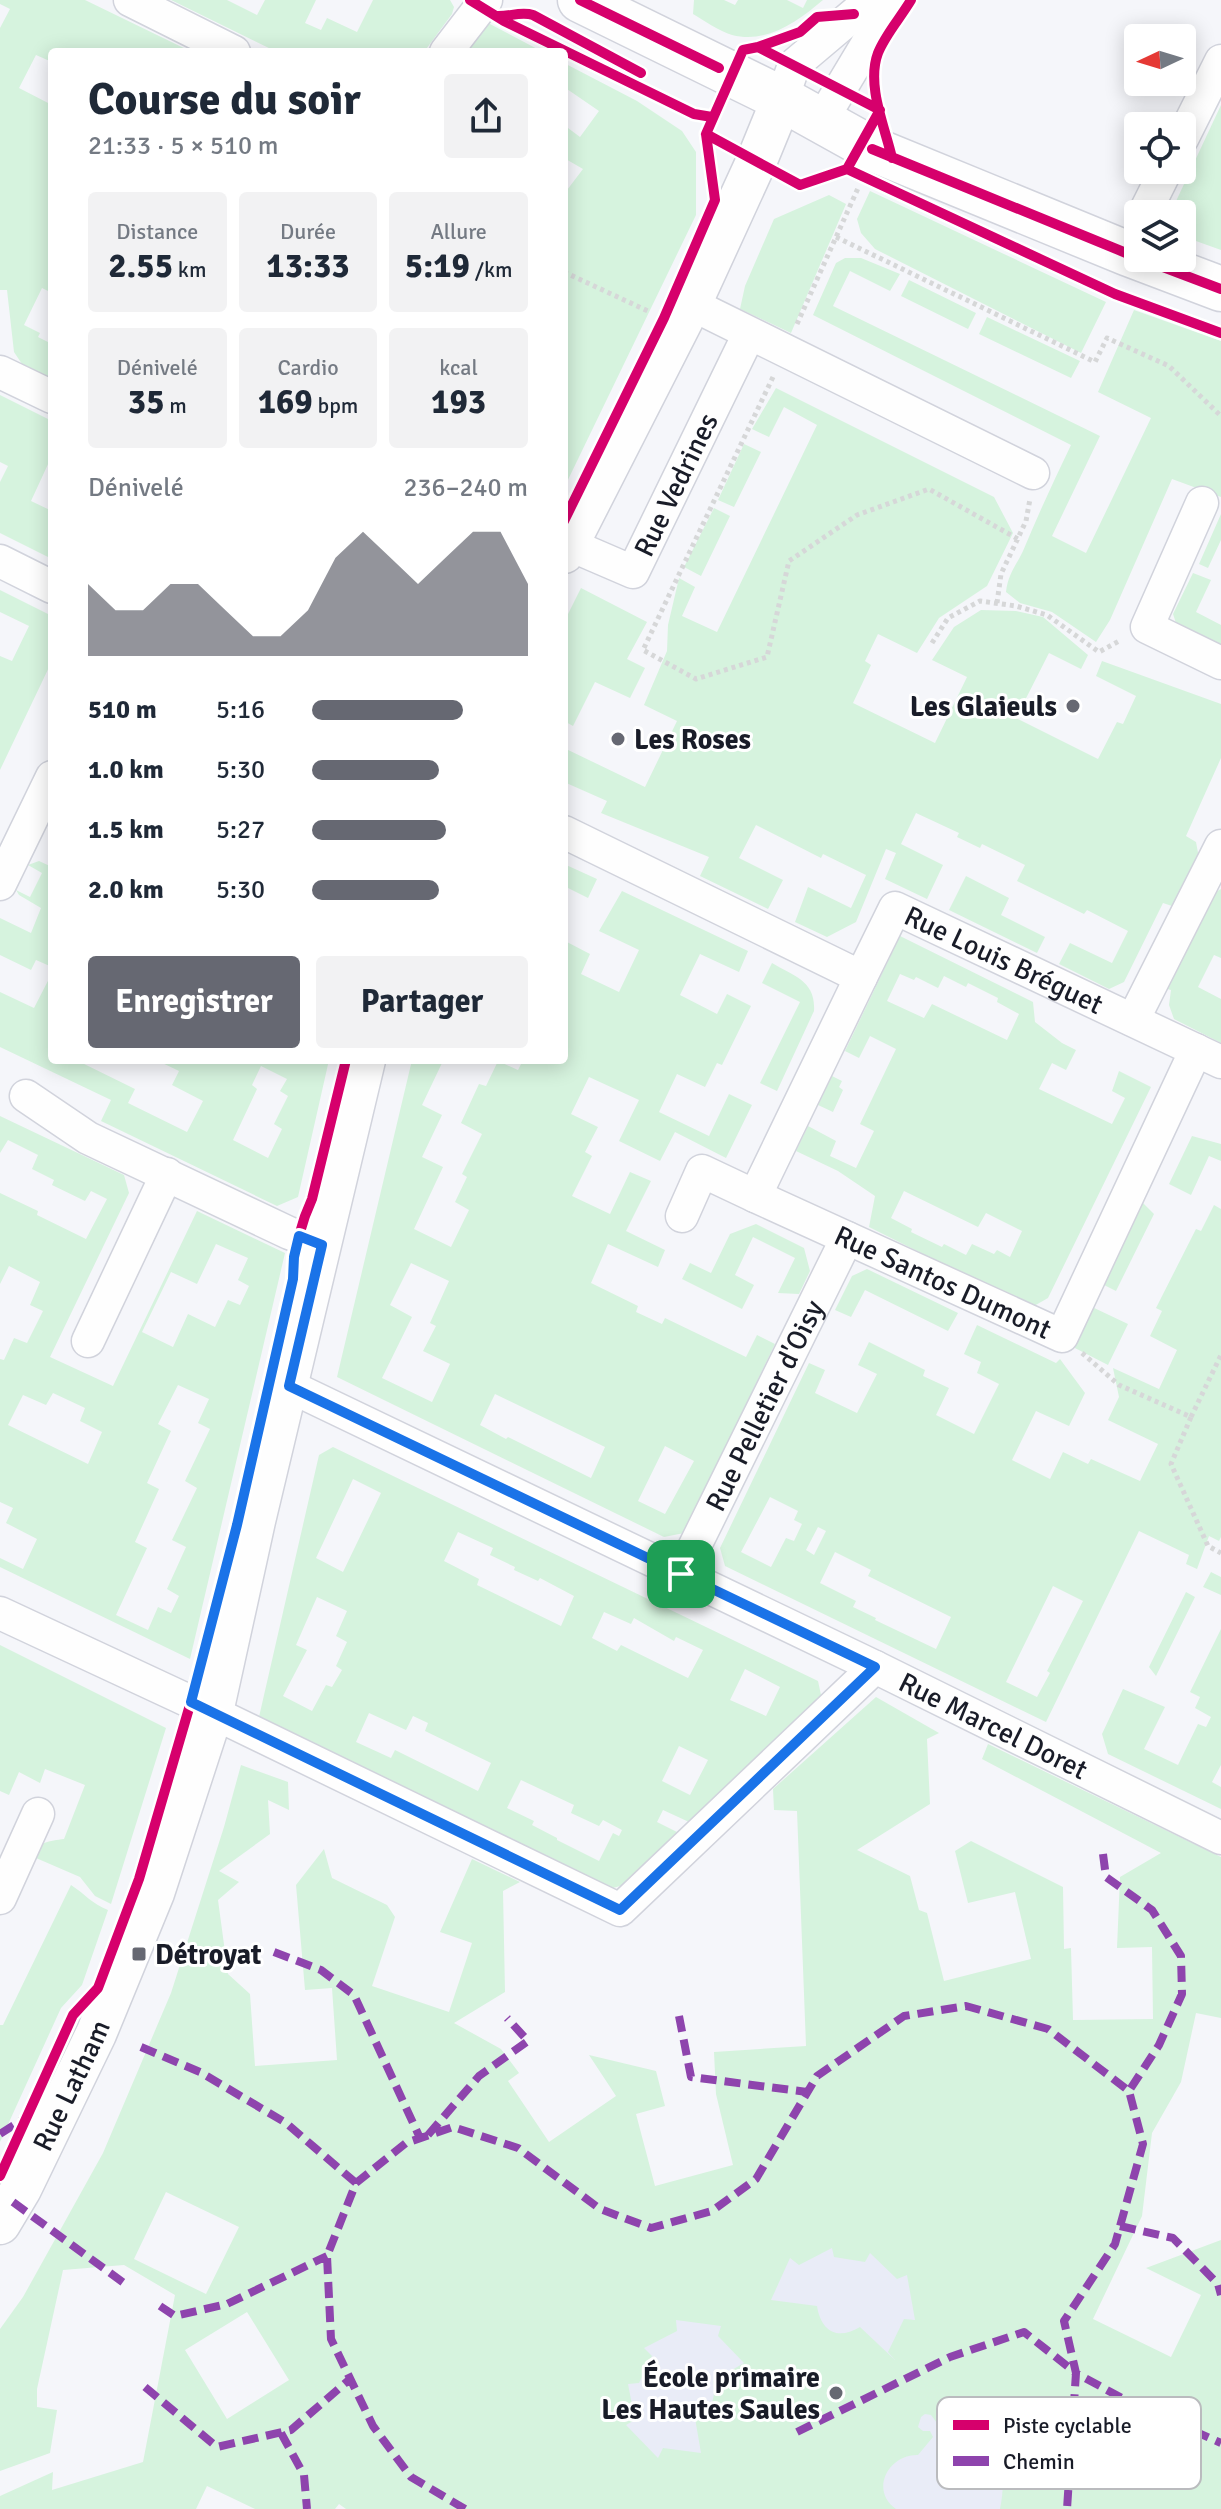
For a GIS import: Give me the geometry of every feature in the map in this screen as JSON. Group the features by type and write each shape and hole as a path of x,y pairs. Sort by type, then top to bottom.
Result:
{"main road":[{"path":"580,0 821,121 861,169 1124,238"},
{"path":"1190,272 1221,289"}],"street":[{"path":"130,0 226,48"},
{"path":"449,48 486,0"},
{"path":"568,545 686,314 757,160 794,65 871,0"},
{"path":"821,121 890,0"},
{"path":"1196,112 1221,61"},
{"path":"686,314 749,334 1033,473"},
{"name":"Rue Vedrines","path":"568,550 633,572 749,334"},
{"path":"0,372 48,395"},
{"path":"1202,503 1147,627 1221,663"},
{"path":"0,561 48,585"},
{"path":"0,884 39,839 48,796"},
{"path":"568,834 861,977 755,1196"},
{"path":"1133,1020 1218,861"},
{"name":"Rue Louis Bréguet","path":"861,977 895,908 1208,1056"},
{"name":"Rue Santos Dumont","path":"682,1216 702,1171 1062,1336 1208,1056"},
{"name":"Rue Latham","path":"0,2224 21,2189 102,2020 154,1893 213,1712 255,1521 364,1064"},
{"path":"26,1096 88,1138 289,1233 322,1245"},
{"path":"88,1341 167,1174"},
{"name":"Rue Pelletier d'Oisy","path":"681,1574 847,1238"},
{"name":"Rue Marcel Doret","path":"289,1386 875,1667 1221,1838"},
{"path":"0,1613 213,1712 620,1910 875,1667"},
{"path":"0,1898 38,1814"}],"path":[{"path":"861,169 836,237 785,351 643,650 696,679 767,657 789,561 857,515 929,489 1018,539"},
{"path":"836,237 1095,362 1107,338 1169,366 1221,416"},
{"path":"568,273 686,314"},
{"path":"997,603 1001,574 1026,521 1033,473"},
{"path":"932,643 948,618 980,601 1047,615 1099,652 1147,627"},
{"path":"1062,1336 1119,1385 1191,1417"},
{"path":"1221,1355 1171,1464 1208,1546 1221,1553"}],"shaded area":[{"path":"771,2229 921,2244 1071,2397 937,2397 937,2489 1160,2489 1180,2509 609,2509 610,2379"}],"green space":[{"path":"0,0 85,0 184,48 48,48 48,60 36,55 19,88 48,103 48,291 42,288 24,325 40,333 38,337 48,342 48,379 24,367 14,352 7,290 0,290 0,28 10,9 0,4"},
{"path":"171,0 227,0 257,15 265,0 316,0 305,23 321,30 327,18 357,32 373,0 450,0 454,7 427,48 269,48"},
{"path":"694,0 724,0 735,5 738,0 787,0 803,8 807,0 823,0 782,29 745,37 727,33 693,14"},
{"path":"488,23 535,48 470,48"},
{"path":"568,65 637,101 682,131 696,152 696,215 568,480 568,189 583,169 568,160 568,128 580,137 599,111 568,90"},
{"path":"1221,105 1221,250 1196,241 1196,200 1177,200 1184,184 1196,184 1196,158"},
{"path":"870,191 1106,302 1081,353 875,249 861,233 857,219"},
{"path":"829,195 846,204 791,333 740,309 745,286 774,219"},
{"path":"845,258 861,258 900,274 890,291 850,271 833,306 1100,436 1052,536 1086,553 1151,418 1098,392 1134,310 1221,341 1221,497 1172,479 1110,620 1096,642 1052,612 1020,603 1006,592 1010,575 1071,445 813,315 836,263"},
{"path":"909,280 976,313 968,329 901,296"},
{"path":"987,317 1080,361 1071,378 979,334"},
{"path":"776,388 994,497 1013,533 987,586 939,618 917,653 878,634 865,661 871,665 853,703 935,743 967,677 932,660 954,627 981,610 1016,611 1043,617 1088,655 1081,669 1049,653 1016,718 1098,759 1117,722 1123,724 1136,696 1096,676 1102,661 1221,704 1221,758 1186,836 1196,842 1199,858 1172,906 1163,903 1124,982 1109,989 1059,964 1070,943 1112,963 1128,931 1087,910 1084,914 1017,881 1025,865 982,844 980,848 957,837 959,833 916,813 901,844 943,865 927,899 885,879 896,853 886,849 856,922 827,937 795,922 808,887 851,908 866,875 823,854 821,858 756,825 739,858 783,880 768,909 700,876 709,857 601,813 607,801 568,784 568,750 645,787 677,721 644,705 667,651 668,625 679,578 695,587 682,616 717,632 817,425 784,407 769,437 752,429"},
{"path":"0,395 48,419 48,464 31,501 48,509 48,557 0,533 0,482 8,466 0,462"},
{"path":"744,444 761,452 734,507 718,500"},
{"path":"714,508 730,516 701,576 684,567"},
{"path":"1221,514 1221,540 1208,568 1199,564"},
{"path":"1193,573 1211,580 1196,612 1221,625 1221,645 1176,623 1173,614"},
{"path":"581,588 647,622 627,659 645,668 630,698 595,682 573,726 568,723 568,614"},
{"path":"0,590 48,614 48,669 0,770 0,656 12,661 29,626 0,612"},
{"path":"39,861 48,865 48,965 36,960 31,970 0,955 0,918 31,933 41,908 16,890 30,897 42,873 28,865"},
{"path":"568,866 597,879 588,898 568,888"},
{"path":"966,876 1009,898 1001,915 1045,937 1037,953 949,910"},
{"path":"1221,889 1221,958 1214,955 1198,987 1221,999 1221,1043 1174,1019 1169,1005 1171,990 1163,988 1210,895"},
{"path":"622,891 748,951 739,972 700,954 680,995 717,1014 727,994 751,1006 722,1065 717,1063 705,1087 677,1074 659,1112 709,1136 729,1094 752,1105 726,1158 675,1132 660,1161 619,1141 639,1100 589,1077 571,1114 598,1127 585,1152 592,1156 572,1196 610,1214 630,1172 651,1181 626,1231 665,1250 658,1267 608,1244 591,1283 638,1306 636,1312 662,1324 665,1318 746,1357 757,1335 775,1344 684,1533 664,1537 337,1377 411,1064 442,1064 422,1105 442,1115 422,1157 443,1167 414,1229 451,1247 469,1210 455,1202 467,1177 462,1174 482,1134 461,1123 479,1084 486,1086 497,1064 518,1070 521,1064 568,1064 568,943 590,954 581,974 619,992 639,950 599,931","holes":["411,1263 449,1281 430,1323 436,1326 423,1351 450,1364 432,1402 382,1378 412,1317 390,1305","495,1394 605,1447 591,1478 480,1425","665,1446 694,1461 665,1514 638,1501"]},
{"path":"900,936 1033,1002 1035,1022 1076,1050 1066,1070 1052,1063 1039,1089 1112,1124 1125,1098 1112,1091 1119,1071 1151,1087 1048,1298 1034,1306 1023,1304 869,1227 875,1196 838,1171 796,1151 808,1126 836,1141 830,1156 856,1168 874,1131 860,1124 896,1049 870,1036 859,1058 845,1051","holes":["900,974 914,980 916,977 938,988 944,976 966,987 968,983 998,998 997,1002 1019,1014 1007,1040 932,1004 924,1018 887,1001","904,1191 978,1227 986,1213 1022,1231 1010,1257 997,1250 994,1254 972,1244 966,1255 911,1232 912,1229 891,1218"]},
{"path":"772,963 802,981 814,1001 814,1011 777,1091 760,1083 800,1002 762,983"},
{"path":"48,981 48,1064 84,1064 135,1089 128,1103 187,1132 203,1101 172,1085 179,1071 164,1064 328,1064 298,1197 277,1206 101,1121 111,1100 0,1047 0,992 34,1008","holes":["261,1066 287,1079 280,1091 288,1096 274,1124 282,1129 268,1158 233,1140 257,1089 252,1085"]},
{"path":"832,1076 842,1081 839,1087 843,1090 833,1112 818,1105"},
{"path":"0,1116 124,1175 129,1193 50,1357 113,1386 197,1211 285,1253 190,1659 0,1567 0,1558 23,1569 37,1539 6,1523 13,1508 0,1502 0,1359 4,1360 14,1338 27,1343 43,1311 30,1305 40,1282 9,1266 0,1284 0,1193 86,1239 107,1199 91,1191 85,1201 52,1185 54,1180 32,1169 38,1155 8,1140 0,1153","holes":["216,1244 248,1258 238,1280 249,1286 240,1305 228,1300 215,1327 188,1314 173,1347 142,1332 171,1272 197,1284","178,1385 209,1399 198,1423 210,1429 185,1481 197,1488 172,1540 186,1547 167,1589 179,1596 171,1613 158,1607 148,1630 116,1615 147,1548 135,1542 159,1489 147,1483 171,1431 158,1424","53,1393 85,1408 80,1421 102,1432 88,1464 8,1425 23,1395 46,1405"]},
{"path":"1192,1136 1221,1144 1221,1161 1209,1156 1191,1195 1169,1184"},
{"path":"1140,1200 1154,1214 1116,1291 1100,1283"},
{"path":"1214,1205 1221,1209 1221,1537 1219,1541 1209,1536 1197,1569 1186,1564 1189,1555 1139,1531 1046,1722 725,1566 720,1548 809,1363 825,1370 815,1393 857,1413 877,1374 858,1365 869,1342 925,1370 923,1376 949,1388 936,1415 974,1434 999,1384 977,1373 981,1362 964,1354 977,1325 1056,1363 1060,1359 1085,1393 1069,1426 1036,1411 1012,1460 1050,1479 1063,1452 1088,1464 1091,1459 1140,1481 1158,1444 1108,1420 1119,1397 1113,1368 1159,1389 1177,1350 1150,1336 1162,1311 1156,1308 1196,1229 1201,1231","holes":["770,1497 798,1511 794,1520 802,1524 794,1541 786,1538 771,1567 741,1552","818,1527 826,1531 814,1555 806,1550","835,1552 871,1570 868,1576 951,1617 936,1649 875,1620 853,1607 856,1601 820,1583","1053,1586 1083,1601 1037,1697 1006,1682"]},
{"path":"756,1224 804,1248 810,1271 799,1294 778,1293 795,1258 753,1237 735,1275 754,1285 742,1309 682,1279 690,1263 711,1273 730,1234"},
{"path":"867,1269 958,1313 948,1331 865,1290 851,1317 835,1310 852,1276"},
{"path":"1090,1306 1128,1324 1108,1365 1071,1346"},
{"path":"333,1447 818,1681 821,1695 689,1822 663,1810 657,1822 679,1833 624,1885 609,1889 259,1717 319,1455","holes":["353,1479 381,1493 343,1572 316,1558","458,1532 493,1548 490,1555 515,1567 514,1570 538,1581 540,1578 574,1596 561,1626 477,1585 479,1579 444,1561","317,1597 347,1611 336,1636 347,1642 336,1666 342,1670 332,1687 326,1685 312,1711 283,1696 307,1650 296,1645","604,1612 631,1624 634,1618 674,1641 676,1637 703,1650 688,1678 621,1645 617,1651 592,1638","745,1669 780,1687 766,1716 730,1700","369,1713 406,1730 413,1716 428,1723 425,1731 491,1763 478,1791 395,1750 391,1758 356,1742","679,1746 708,1760 690,1795 662,1781","521,1780 574,1805 571,1813 599,1826 603,1820 622,1830 619,1836 613,1833 599,1861 532,1825 534,1821 507,1808"]},
{"path":"1211,1572 1221,1577 1221,1595 1203,1587"},
{"path":"1186,1592 1195,1597 1156,1676 1149,1667"},
{"path":"1221,1629 1221,1765 1212,1782 1221,1787 1221,1809 1108,1754 1102,1734 1123,1689 1165,1707 1144,1749 1178,1765 1198,1724 1206,1727 1211,1717 1195,1708 1200,1697 1190,1692"},
{"path":"0,1645 166,1728 111,1904 95,1896 80,1877 29,1855 40,1845 64,1839 85,1785 45,1769 40,1783 19,1772 9,1795 0,1791"},
{"path":"876,1697 939,1733 927,1739 930,1804 857,1850 910,1876 919,1910 927,1913 944,1981 1031,1959 1015,1892 968,1903 955,1851 971,1841 1063,1887 1064,1949 1071,1948 1073,2020 1153,2019 1152,1947 1117,1948 1120,1877 1161,1853 982,1759 988,1744 1221,1857 1221,2018 1196,2013 1181,2082 1152,2133 1142,2216 1093,2319 1171,2357 1201,2295 1146,2268 1221,2240 1221,2509 1000,2509 1002,2489 1201,2489 1201,2397 937,2397 937,2423 931,2415 925,2414 918,2427 930,2431 933,2437 918,2455 899,2460 886,2474 884,2492 896,2509 346,2509 339,2504 335,2509 255,2509 207,2486 196,2509 0,2509 0,2496 53,2472 52,2490 143,2462 175,2295 124,2265 63,2270 37,2389 37,2407 57,2410 50,2453 0,2471 0,2329 23,2297 103,2153 171,1993 241,1765 288,1782 289,1810 268,1800 270,1834 219,1871 239,1882 218,1900 228,1974 250,1994 255,2066 337,2060 332,1988 305,1990 296,1885 324,1849 332,1878 387,1905 395,1917 372,1986 449,2012 472,1943 440,1932 472,1859 520,1882 503,1891 505,1992 454,2023 501,2049 519,2073 508,2081 549,2142 616,2096 589,2055 656,2071 665,2106 636,2114 655,2186 733,2165 716,2094 714,2052 806,2046 797,1811 774,1810 773,1789","holes":["166,2192 239,2227 206,2294 134,2259","832,2248 834,2257 865,2262 870,2253 897,2279 907,2275 915,2320 904,2319 888,2352 895,2360 860,2327 844,2333 831,2331 822,2322 817,2306 771,2300 790,2258 799,2265","247,2312 289,2380 227,2419 185,2350","676,2320 721,2326 718,2336 744,2363 713,2381 712,2403 695,2418 701,2453 663,2448 658,2458 626,2425 635,2420 628,2384 639,2383 652,2356 644,2348 677,2331"]},
{"path":"71,1885 108,1910 82,1985 61,2008 0,2142 0,2025 3,2025"}],"marked path":[{"path":"1103,1854 1106,1877 1152,1910 1181,1956 1182,1994 1159,2045 1129,2091"},
{"path":"274,1952 321,1970 354,1995 420,2138"},
{"path":"465,2509 411,2477 373,2426 331,2339 327,2256 356,2183 406,2143 453,2127 518,2148 600,2209 651,2228 712,2211 756,2179 817,2076 904,2016 966,2006 1048,2029 1129,2091 1143,2144 1115,2244 1064,2321 1076,2373 1120,2397"},
{"path":"679,2016 691,2077 807,2092"},
{"path":"428,2135 479,2076 528,2041 507,2018"},
{"path":"141,2047 200,2072 286,2123 356,2183"},
{"path":"0,2134 22,2120"},
{"path":"13,2202 128,2286"},
{"path":"1120,2226 1173,2238 1218,2284 1221,2295"},
{"path":"160,2306 175,2316 227,2304 327,2256"},
{"path":"797,2432 950,2357 1024,2332 1076,2373 1074,2397"},
{"path":"145,2387 217,2447 291,2430 350,2379"},
{"path":"281,2433 304,2475 307,2509"},
{"path":"1201,2434 1221,2443"},
{"path":"1067,2509 1068,2489"}],"cycle path":[{"path":"470,0 559,48"},
{"path":"580,0 719,68"},
{"path":"892,158 875,92 875,65 885,40 911,0"},
{"path":"758,47 800,32 817,17 854,14"},
{"path":"496,16 533,15 641,73"},
{"path":"847,169 880,110 758,47 743,50 706,134 800,185 847,169 1115,294 1221,333"},
{"path":"568,52 694,114 712,117"},
{"path":"568,513 664,318 715,200 706,134"},
{"path":"872,149 1221,289"},
{"path":"0,2176 73,2015 98,1988 139,1879 197,1681 237,1525 293,1279 298,1238 312,1199 345,1064"}],"place":[{"name":"Les Glaieuls","path":"1073,706"},
{"name":"Les Roses","path":"618,739"},
{"name":"Détroyat","path":"139,1954"},
{"name":"École primaire Les Hautes Saules","path":"836,2393"}],"route":[{"path":"299,1236 322,1245 289,1386 681,1574 875,1667 620,1910 191,1702 237,1525 293,1279 299,1236"}]}
